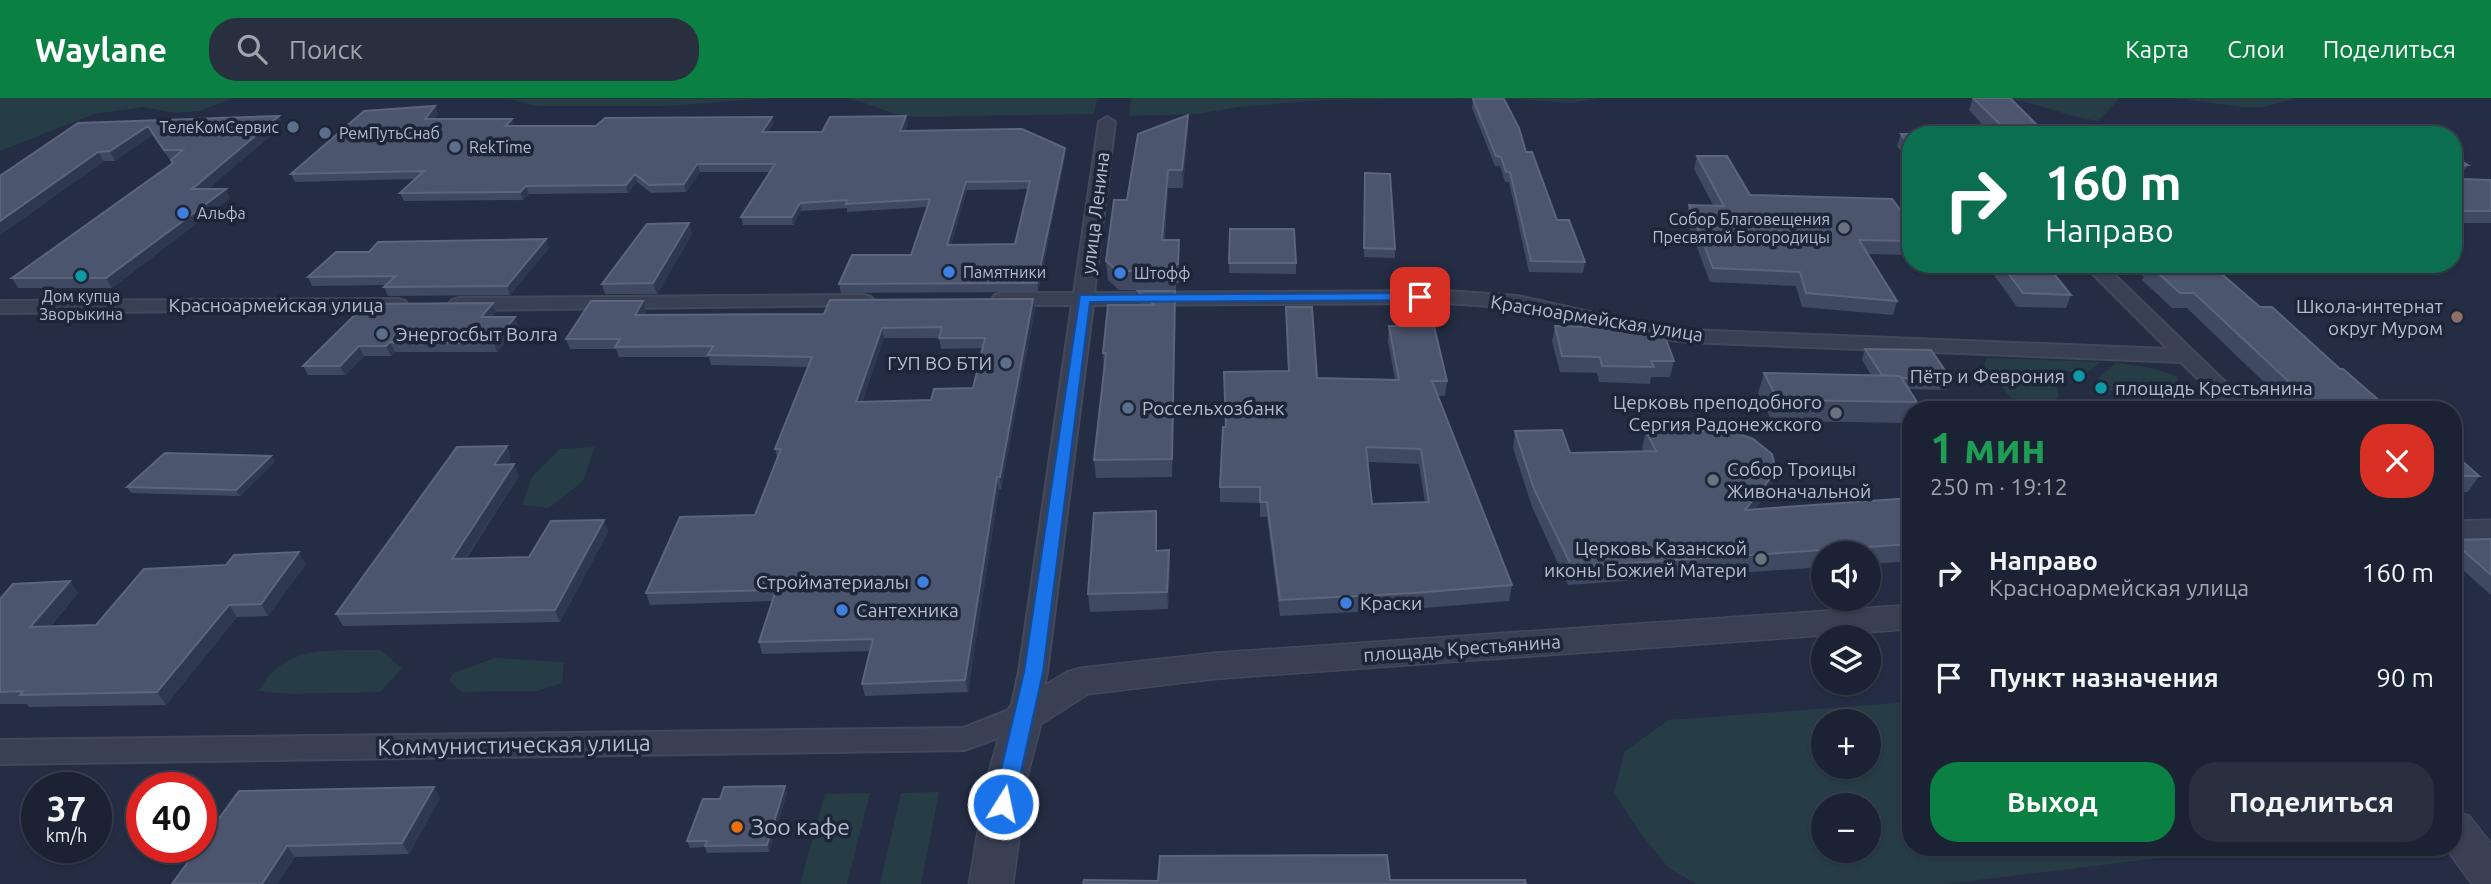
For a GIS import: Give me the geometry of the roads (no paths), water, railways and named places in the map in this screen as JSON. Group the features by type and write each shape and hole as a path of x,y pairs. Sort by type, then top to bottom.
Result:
{"street":[{"name":"улица Ленина","path":"991,884 1007,778 1033,672 1107,122"},
{"path":"2101,273 2233,401"},
{"name":"Красноармейская улица","path":"975,299 1446,297 1518,302 1637,329 1688,336 2185,356"},
{"path":"444,304 877,300"},
{"name":"Красноармейская улица","path":"0,307 417,304"},
{"path":"2462,531 2491,530"},
{"name":"площадь Крестьянина","path":"1024,716 1080,682 1214,666 1902,618"},
{"name":"Коммунистическая улица","path":"0,752 965,739 1024,716"},
{"path":"2462,838 2491,876"}],"place":[{"name":"ТелеКомСервис","path":"293,127"},
{"name":"РемПутьСнаб","path":"325,133"},
{"name":"RekTime","path":"455,147"},
{"name":"Альфа","path":"183,213"},
{"name":"Собор Благовещения Пресвятой Богородицы","path":"1844,228"},
{"name":"Памятники","path":"949,272"},
{"name":"Штофф","path":"1120,273"},
{"name":"Дом купца Зворыкина","path":"81,276"},
{"name":"Школа-интернат округ Муром","path":"2457,317"},
{"name":"Энергосбыт Волга","path":"382,334"},
{"name":"ГУП ВО БТИ","path":"1006,363"},
{"name":"Пётр и Феврония","path":"2079,376"},
{"name":"площадь Крестьянина","path":"2101,388"},
{"name":"Россельхозбанк","path":"1128,408"},
{"name":"Церковь преподобного Сергия Радонежского","path":"1836,413"},
{"name":"Собор Троицы Живоначальной","path":"1713,480"},
{"name":"Церковь Казанской иконы Божией Матери","path":"1761,559"},
{"name":"Стройматериалы","path":"923,582"},
{"name":"Краски","path":"1346,603"},
{"name":"Сантехника","path":"842,610"},
{"name":"Зоо кафе","path":"737,827"}]}
